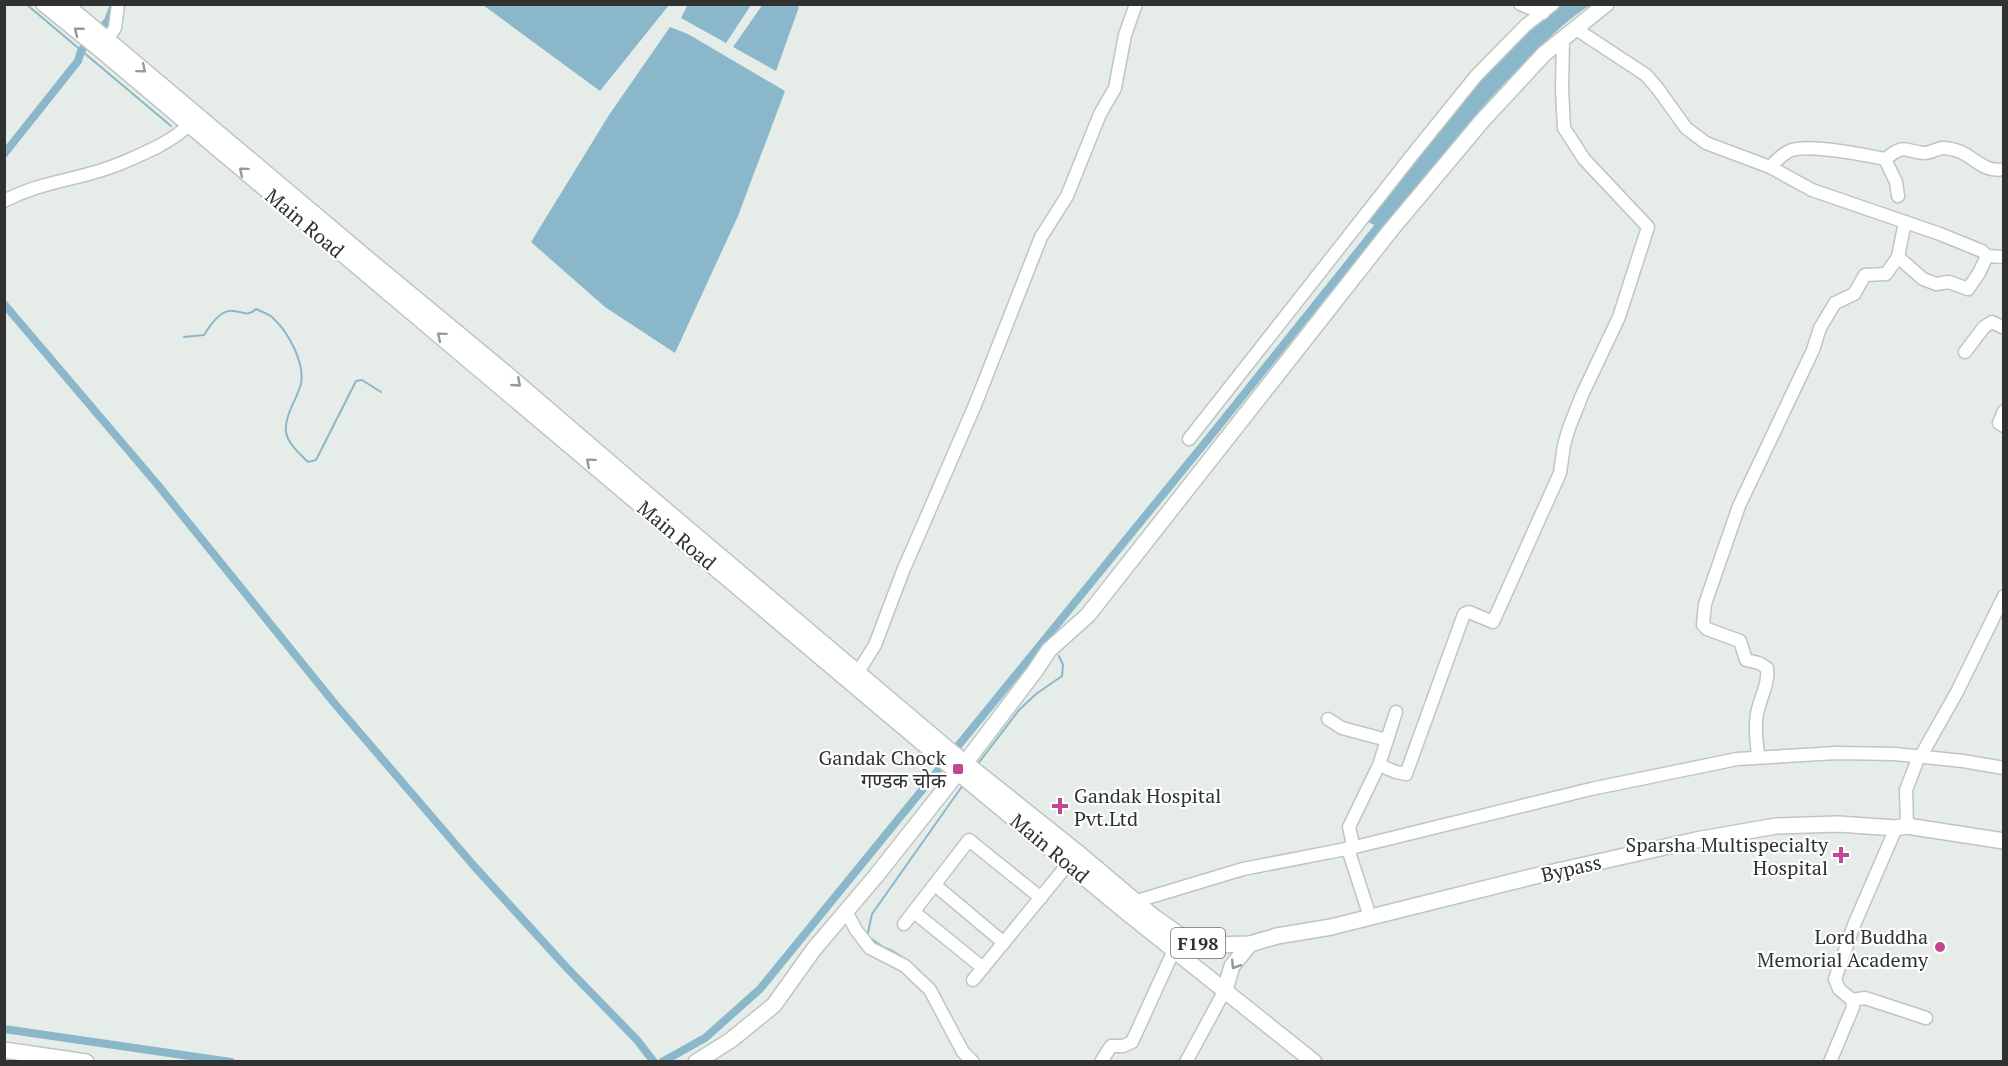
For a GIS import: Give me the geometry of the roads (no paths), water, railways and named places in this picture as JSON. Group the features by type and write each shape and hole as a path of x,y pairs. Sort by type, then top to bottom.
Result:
{"main road":[{"name":"Main Road","path":"44,4 192,120 1073,858 1174,950 1314,1062"},
{"name":"Main Road","path":"65,4 108,40 192,120"},
{"path":"696,1062 731,1040 774,1005 814,949 1035,671 1049,650 1088,615 1390,231 1474,130 1545,54 1606,4"},
{"name":"Main Road","path":"483,363 858,672 944,752"},
{"name":"Bypass","path":"1154,917 1184,938 1197,943 1250,944 1277,936 1331,927 1531,877 1696,840 1776,826 1838,824 1901,827 2004,841"},
{"name":"Main Road","path":"1073,858 1137,901 1154,917"},
{"path":"1225,990 1232,966 1250,944"},
{"path":"4,1050 86,1062"}],"street":[{"path":"108,40 115,28 118,4"},
{"path":"858,672 875,645 903,571 975,405 1041,237 1067,195 1100,114 1115,88 1125,35 1136,4"},
{"path":"1520,4 1548,9"},
{"path":"1189,439 1476,76 1526,25 1548,9"},
{"path":"1576,29 1646,75 1686,128 1706,143 1770,166 1812,190 1905,222 1971,247 1987,256 2004,258"},
{"path":"1379,765 1406,774 1464,614 1470,612 1493,622 1560,473 1569,428 1619,317 1648,227 1584,159 1564,128 1563,39"},
{"path":"4,201 43,184 93,173 137,157 175,137 192,120"},
{"path":"1770,166 1791,150 1807,148 1885,159 1905,148 1925,153 1941,148 1960,152 1981,166 1996,171 2004,169"},
{"path":"1885,159 1896,182 1898,196"},
{"path":"1758,756 1757,714 1768,678 1767,668 1759,663 1746,660 1740,641 1707,629 1703,625 1705,604 1739,506 1813,350 1820,328 1835,303 1854,294 1865,275 1886,274 1898,257 1905,222"},
{"path":"1898,257 1923,279 1936,284 1949,282 1968,289 1987,256"},
{"path":"1965,352 1984,327 1992,322 2004,328"},
{"path":"2004,411 1999,423 2004,426"},
{"path":"1830,1062 1853,1007 1852,1000 1839,989 1835,979 1854,925 1901,827 1906,790 1919,756 1957,692 2004,596"},
{"path":"1370,917 1350,855 1352,840 1349,827 1379,765 1396,712"},
{"path":"1328,718 1342,728 1387,740"},
{"path":"1137,901 1244,869 1351,848 1591,789 1737,759 1836,753 1919,756 2004,768"},
{"path":"904,924 969,840 1041,898"},
{"path":"973,980 1073,858"},
{"path":"935,885 1004,943"},
{"path":"846,911 856,930 870,948 905,966 930,990 963,1052 973,1062"},
{"path":"914,912 983,968"},
{"path":"1101,1062 1111,1046 1123,1046 1132,1042 1174,950"},
{"path":"1186,1062 1225,990"},
{"path":"1852,1000 1865,998 1926,1018"}],"water":[{"path":"688,4 751,5 726,43 681,18"},
{"path":"763,4 799,7 776,71 733,47"},
{"path":"483,5 669,5 600,91"},
{"path":"1561,5 1590,5 1572,18 1505,82 1435,164 1385,229 1365,221 1481,80 1506,54"},
{"path":"670,27 688,34 785,91 738,216 675,353 605,307 531,242 609,115"}],"waterway":[{"path":"26,4 171,126"},
{"path":"101,28 108,21 114,5"},
{"path":"4,154 78,61 87,43"},
{"path":"662,1062 705,1038 760,989 1385,218"},
{"path":"4,304 157,484 335,704 474,866 567,968 637,1040 654,1062"},
{"path":"184,337 204,335 216,318 229,311 248,313 256,309 273,318 290,339 298,357 302,375 301,384 289,414 286,432 292,445 308,462 316,460 356,381 362,380 381,392"},
{"path":"977,765 1019,710 1036,694 1062,676 1063,665 1059,656"},
{"path":"904,959 867,937 872,914 963,785"},
{"path":"920,972 935,987"},
{"path":"938,992 948,1011"},
{"path":"4,1029 231,1062"}],"place":[{"name":"Gandak Chock गण्डक चोक","path":"958,769"},
{"name":"Gandak Hospital Pvt.Ltd","path":"1060,806"},
{"name":"Sparsha Multispecialty Hospital","path":"1841,855"},
{"name":"Lord Buddha Memorial Academy","path":"1940,947"}]}
